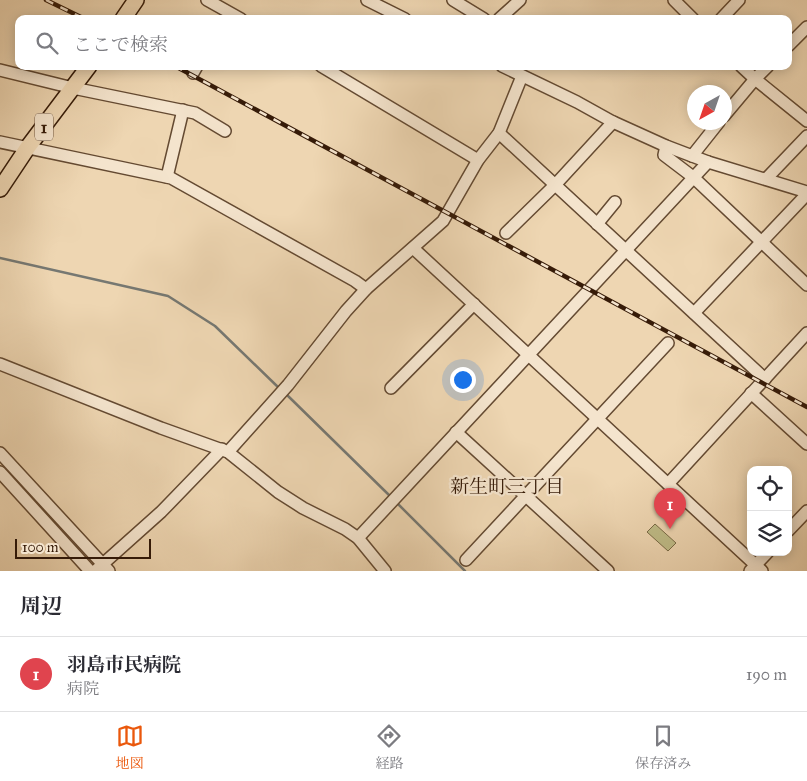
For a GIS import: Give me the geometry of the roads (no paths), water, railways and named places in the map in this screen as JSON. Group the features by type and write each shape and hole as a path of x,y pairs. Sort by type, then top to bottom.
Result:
{"main road":[{"path":"126,15 136,0"},
{"name":"1","path":"0,189 28,147 86,70"}],"street":[{"path":"207,0 227,15"},
{"path":"367,0 397,15"},
{"path":"453,0 477,15"},
{"path":"503,15 520,0"},
{"path":"674,0 689,15"},
{"path":"725,15 739,0"},
{"path":"792,42 807,28"},
{"path":"0,70 74,88 195,113 225,131"},
{"path":"328,70 478,160"},
{"path":"510,70 571,99 613,122 666,146 708,162 807,193 694,313"},
{"path":"745,70 807,121"},
{"path":"732,106 764,70"},
{"path":"0,453 102,568 275,400 346,311 366,289 443,220 478,160 499,133 522,76"},
{"path":"167,177 183,110"},
{"path":"506,233 555,185 613,122"},
{"path":"692,156 713,130"},
{"path":"499,133 765,379"},
{"path":"766,179 807,136"},
{"path":"0,142 167,177 213,201 366,289"},
{"path":"666,146 664,155 693,177 807,286"},
{"path":"358,538 708,162"},
{"path":"597,224 615,202"},
{"path":"413,248 668,484 756,569 765,556"},
{"path":"392,388 474,304"},
{"path":"668,484 807,333"},
{"path":"466,560 668,343"},
{"path":"0,364 161,428 225,450 278,492 358,538 385,571"},
{"path":"751,393 807,444"},
{"path":"456,432 608,571"},
{"path":"0,472 90,571"},
{"path":"792,526 807,511"}],"waterway":[{"path":"0,258 168,296 215,326 280,389"},
{"path":"286,394 391,497"},
{"path":"397,503 465,571"}],"railway":[{"path":"46,0 77,15"},
{"path":"182,70 807,407"}],"place":[{"name":"羽島市民病院","path":"670,529"}],"district":[{"name":"新生町三丁目","path":"507,486"}]}
